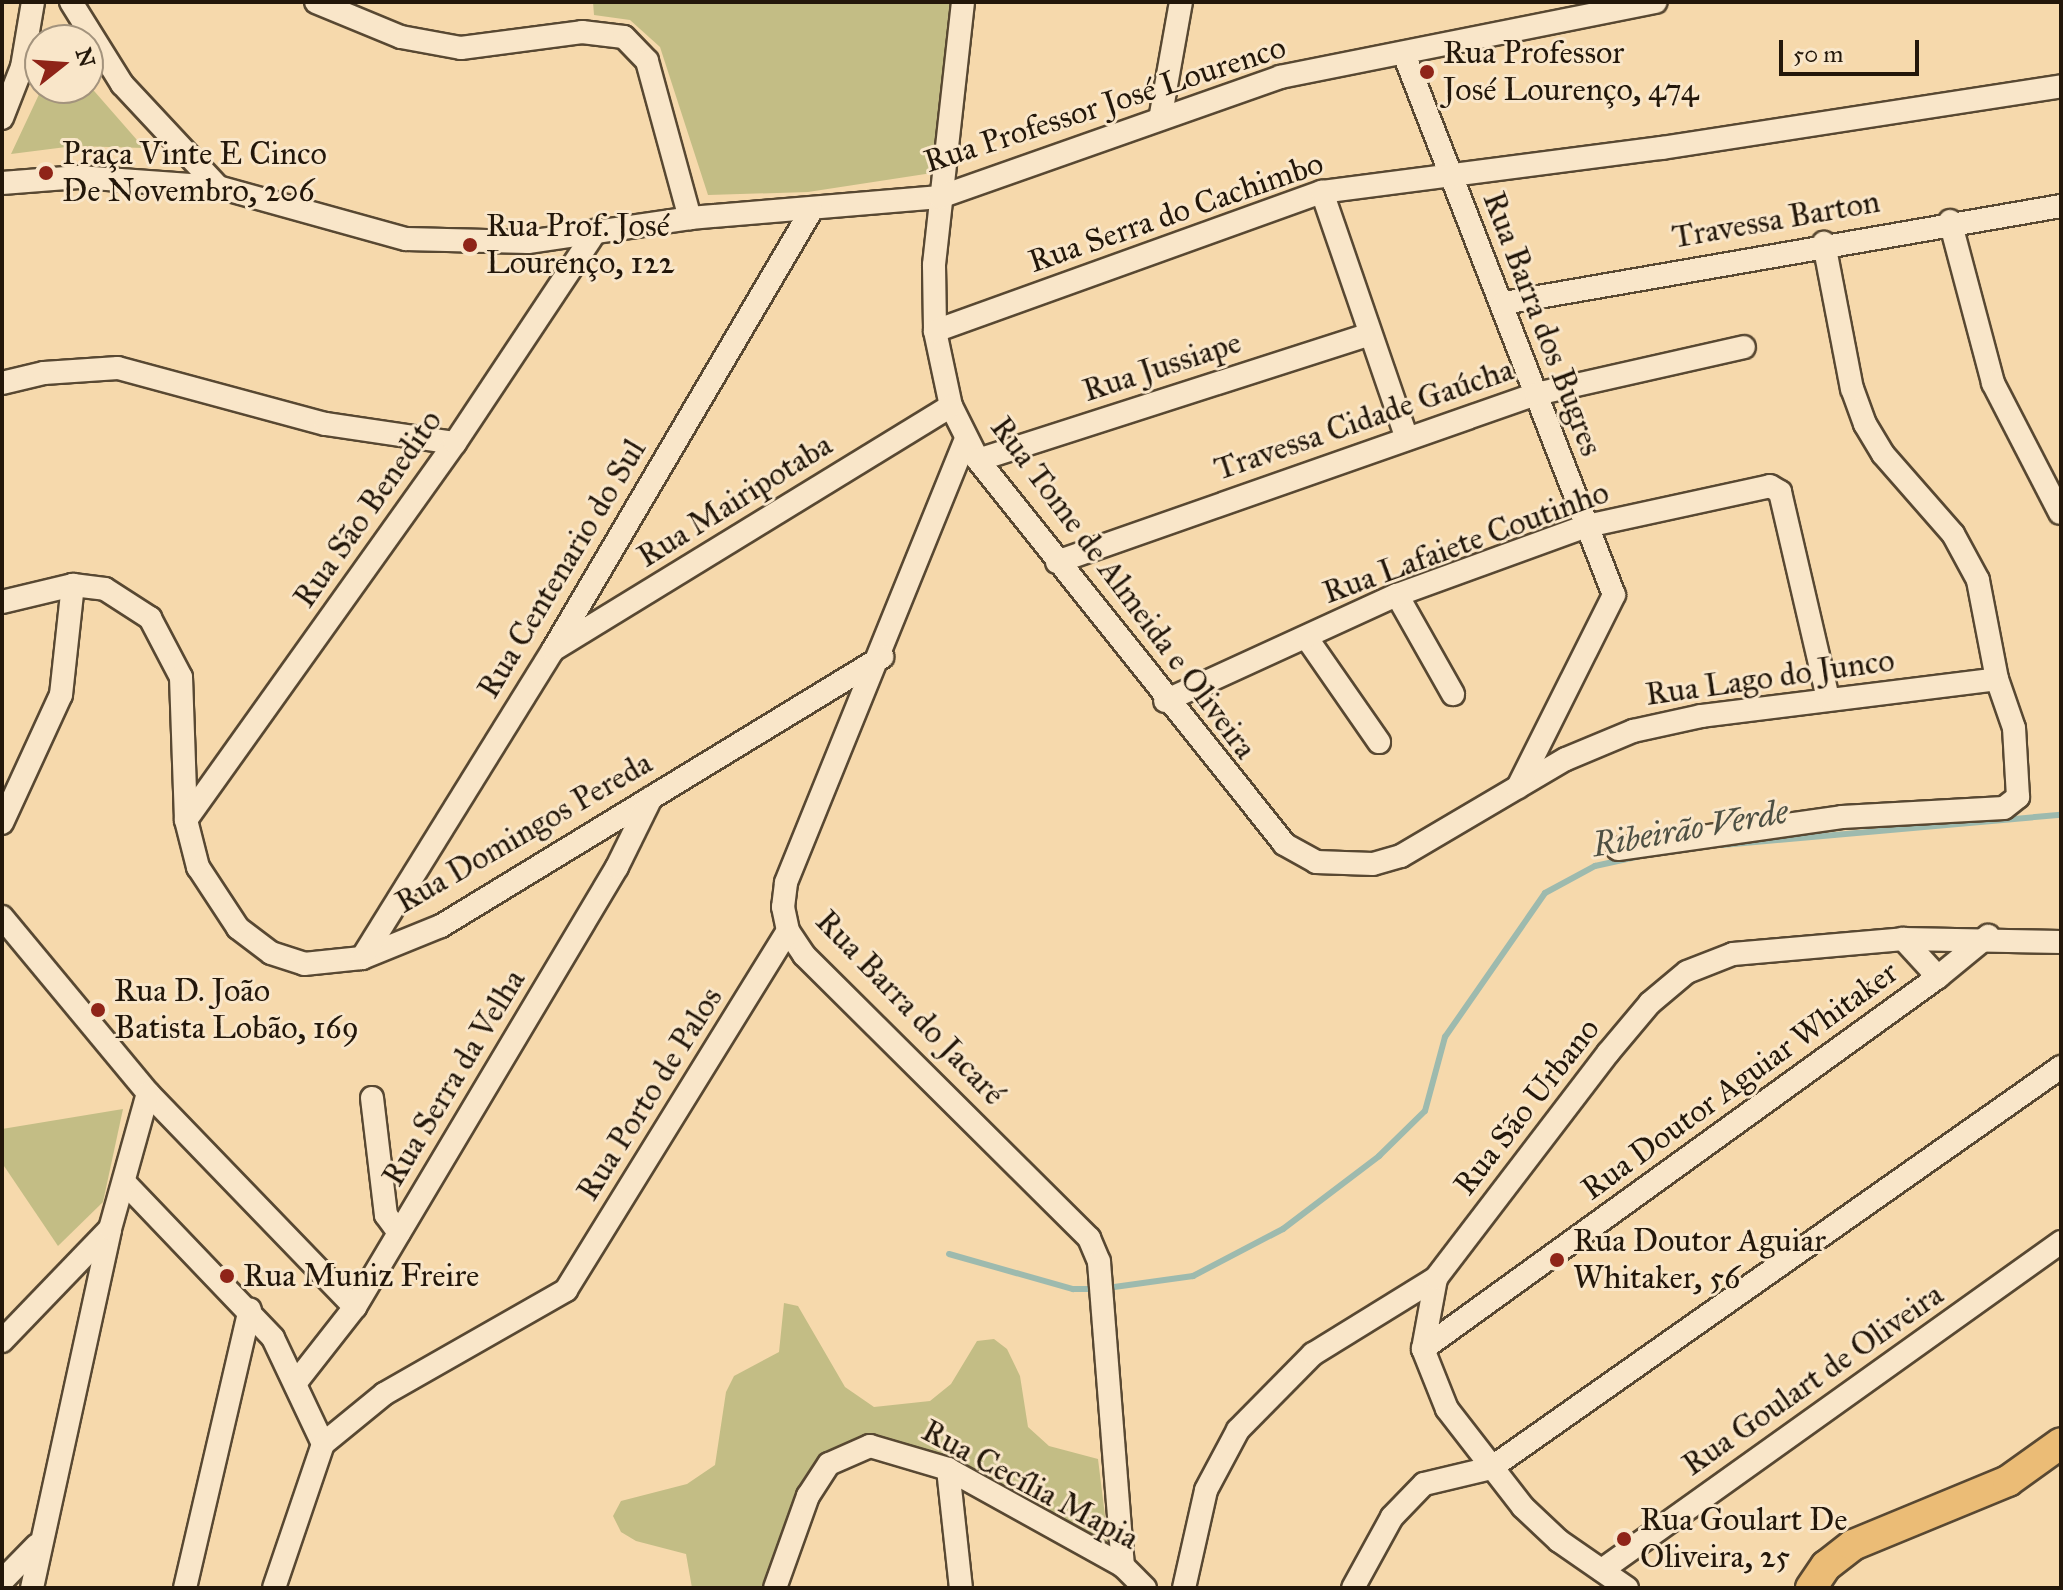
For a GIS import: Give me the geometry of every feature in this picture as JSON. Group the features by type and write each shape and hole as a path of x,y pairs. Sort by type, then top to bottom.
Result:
{"main road":[{"path":"1811,1588 1826,1566 1853,1545 2008,1481 2061,1443"}],"street":[{"path":"2,118 22,67 33,2"},
{"path":"71,2 122,84 218,187"},
{"name":"Rua Tome de Almeida e Oliveira","path":"963,2 940,197 935,331 951,406 978,460 1254,813 1284,844 1316,862 1342,868 1401,856 1518,787"},
{"path":"1161,114 1181,2"},
{"name":"Rua Professor José Lourenco","path":"2,183 79,177 218,187 406,239 528,242 690,218 811,211 940,197 1161,114 1280,77 1656,2"},
{"path":"324,4 401,37 461,48 582,32 624,37 647,61 690,218"},
{"name":"Rua Barra dos Bugres","path":"1404,54 1448,174 1504,303 1587,526 1611,578 1611,612 1518,787"},
{"name":"Rua Serra do Cachimbo","path":"935,331 1322,192 2061,86"},
{"path":"1322,192 1367,335 1407,439"},
{"name":"Travessa Barton","path":"1504,303 1950,221 2061,206"},
{"name":"Rua Centenario do Sul","path":"362,958 553,650 811,211"},
{"path":"1950,221 1993,383 2060,513"},
{"name":"Rua São Benedito","path":"186,820 455,443 596,231"},
{"path":"1618,849 1842,817 2011,806 2018,797 2014,728 1997,679 1969,558 1865,424 1852,389 1824,243"},
{"name":"Rua Jussiape","path":"978,460 1367,335"},
{"name":"Travessa Cidade Gaúcha","path":"1057,562 1536,394 1744,347"},
{"path":"2,383 44,373 118,368 326,424 455,443"},
{"name":"Rua Mairipotaba","path":"553,650 951,406"},
{"name":"Rua Barra do Jacaré","path":"966,439 882,657 786,883 788,931 832,983 1089,1238 1099,1262 1123,1566"},
{"name":"Rua Lafaiete Coutinho","path":"1165,701 1397,595 1587,526 1776,488 1828,698"},
{"path":"2,823 61,695 73,585"},
{"name":"Rua Domingos Pereda","path":"2,602 73,585 105,589 131,602 170,647 181,677 186,820 198,867 238,928 271,953 304,964 362,958 441,926 882,657"},
{"path":"1397,595 1453,694"},
{"path":"1306,637 1379,742"},
{"name":"Rua Lago do Junco","path":"1518,787 1633,731 1828,698 1997,679"},
{"name":"Rua Serra da Velha","path":"297,1381 355,1307 617,867 651,798"},
{"path":"2,917 148,1093 355,1307"},
{"name":"Rua Porto de Palos","path":"323,1444 384,1394 566,1290 788,931"},
{"name":"Rua São Urbano","path":"1627,1588 1559,1541 1491,1468 1435,1390 1423,1349 1436,1278 1608,1053 1650,1003 1687,972 1733,954 1903,939 1988,936 2061,942"},
{"name":"Rua Doutor Aguiar Whitaker","path":"1423,1349 1938,977 1988,936"},
{"name":"Rua Doutor Aguiar Whitaker","path":"1903,939 1938,977"},
{"path":"1353,1588 1365,1577 1392,1517 1424,1484 1491,1468 2061,1067"},
{"path":"32,1588 36,1546 110,1229 148,1093"},
{"path":"372,1098 386,1215 399,1233"},
{"path":"125,1183 250,1309 297,1381 323,1444 274,1588"},
{"path":"2,1341 110,1229"},
{"name":"Rua Goulart de Oliveira","path":"1602,1570 2058,1253"},
{"path":"1184,1588 1206,1490 1246,1420 1313,1354 1436,1278"},
{"path":"185,1588 250,1309"},
{"name":"Rua Cecília Mapia","path":"775,1588 808,1496 829,1464 870,1446 948,1469 1123,1566 1145,1588"},
{"path":"948,1469 961,1588"},
{"path":"2,1581 36,1546"}],"shaded area":[{"path":"593,2 953,2 932,173 808,192 708,195 660,47 630,20 594,15"},
{"path":"104,102 144,148 74,146 11,154 34,104"},
{"path":"123,1109 103,1202 58,1246 2,1163 2,1129"},
{"path":"784,1303 798,1306 845,1387 874,1407 930,1401 951,1384 977,1341 994,1339 1007,1349 1020,1376 1028,1427 1049,1446 1098,1459 1110,1556 1097,1555 953,1459 871,1434 821,1454 804,1477 762,1588 692,1588 686,1554 636,1541 621,1532 613,1516 621,1501 687,1484 715,1465 726,1392 734,1376 779,1352"}],"waterway":[{"name":"Ribeirão Verde","path":"1722,845 2061,815"},
{"name":"Ribeirão Verde","path":"1107,1288 1193,1276 1283,1229 1379,1156 1425,1111 1445,1037 1545,893 1595,866 1636,857"},
{"name":"Ribeirão Verde","path":"949,1254 1073,1289 1096,1289"}],"place":[{"name":"Rua Professor José Lourenço, 474","path":"1427,72"},
{"name":"Praça Vinte E Cinco De Novembro, 206","path":"46,173"},
{"name":"Rua Prof. José Lourenço, 122","path":"470,245"},
{"name":"Rua D. João Batista Lobão, 169","path":"98,1010"},
{"name":"Rua Doutor Aguiar Whitaker, 56","path":"1557,1260"},
{"name":"Rua Muniz Freire","path":"227,1276"},
{"name":"Rua Goulart De Oliveira, 25","path":"1624,1539"}]}
